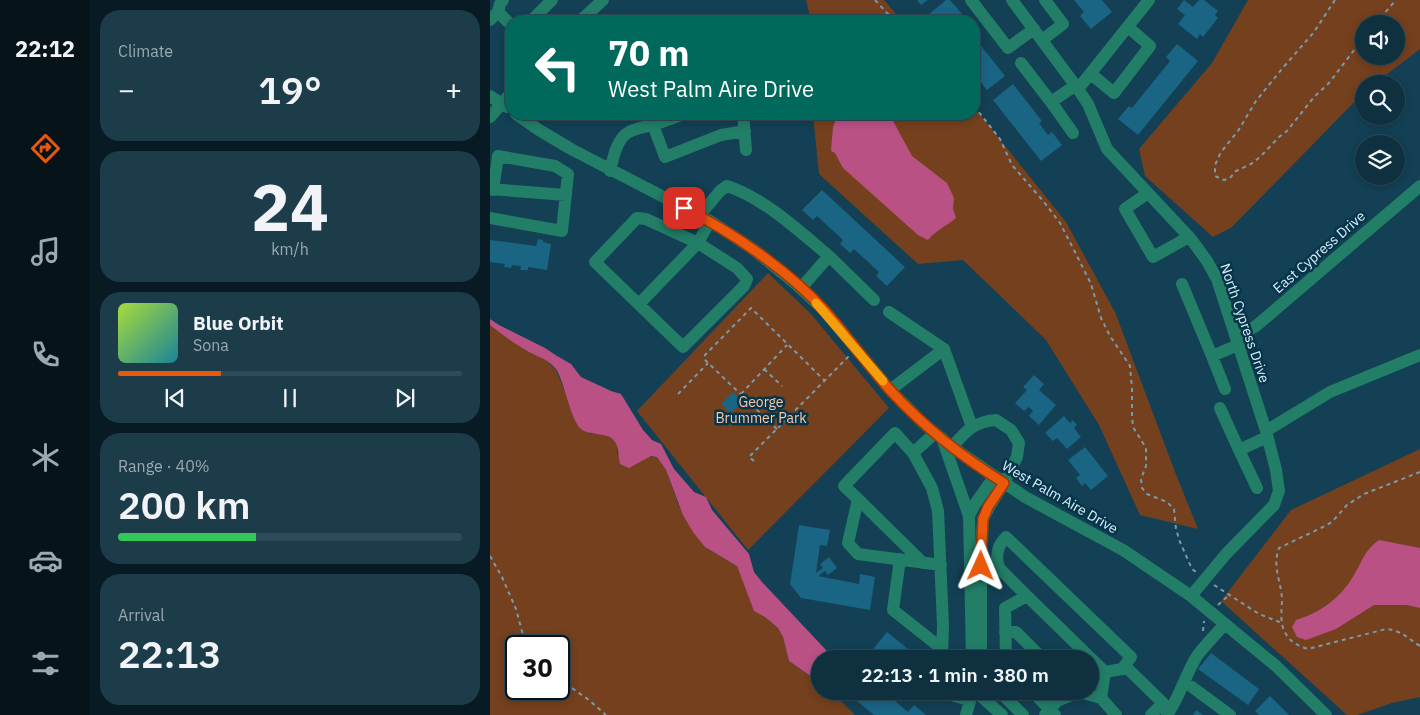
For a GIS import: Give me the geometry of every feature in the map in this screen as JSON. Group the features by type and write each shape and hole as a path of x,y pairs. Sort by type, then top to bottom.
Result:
{"street":[{"path":"536,15 552,0"},
{"path":"587,15 603,0"},
{"path":"971,0 1008,48 1034,29"},
{"name":"North Cypress Drive","path":"1012,0 1088,104 1107,149 1189,237 1208,261 1217,279 1266,434 1276,470 1279,490 1274,505 1226,554 1190,596"},
{"path":"1042,40 1063,24 1045,0"},
{"path":"1052,102 1077,87 1091,74 1149,0"},
{"path":"1091,74 1114,93 1150,46 1128,27"},
{"path":"1021,63 1052,102 1073,133"},
{"path":"490,96 505,105"},
{"path":"490,117 505,107"},
{"name":"West Palm Aire Drive","path":"525,120 610,170 704,218 753,250 801,288 824,310 890,390 943,440 999,480 1122,550 1190,596 1276,666 1326,715"},
{"path":"610,170 620,142 628,132 650,120"},
{"path":"652,120 665,157 721,135 745,131"},
{"path":"744,120 746,150"},
{"path":"490,218 562,230 566,195 568,174 555,166 498,156 492,190 566,195"},
{"path":"639,304 698,243 704,218 720,191 727,186 740,190 787,221 829,256 874,300"},
{"name":"East Cypress Drive","path":"1212,356 1237,341 1256,326 1420,186"},
{"path":"1148,193 1125,209 1153,257 1189,237"},
{"path":"637,218 646,219 698,243 737,268 747,279 744,286 683,347 595,262 637,218"},
{"path":"801,288 829,256"},
{"path":"1182,284 1225,389"},
{"path":"889,312 944,349 972,427"},
{"path":"890,390 944,349"},
{"path":"1239,450 1330,392 1420,355"},
{"path":"1220,408 1257,488"},
{"path":"913,453 982,422 996,420 1011,430 1019,443 1017,457 999,480 975,504 969,516"},
{"path":"923,563 844,486 895,433 913,453 932,488 938,510 943,625 941,650"},
{"path":"943,440 969,516 975,566 980,650"},
{"path":"972,650 975,566 983,519 999,480"},
{"path":"858,499 848,543 858,554 940,565"},
{"path":"1103,705 1105,672 999,568 996,560 999,544 1006,537 1131,657 1122,669 1105,672"},
{"path":"900,559 893,610 936,650"},
{"path":"975,566 999,568"},
{"path":"1006,650 1005,608 1027,596"},
{"path":"1167,715 1175,703 1197,656 1226,624"},
{"path":"1005,632 1016,632 1034,650"},
{"path":"1125,666 1163,703 1151,715"},
{"path":"1192,687 1230,715"},
{"path":"1039,700 1050,713 1057,701 1079,692 1103,705 1116,715"},
{"path":"966,715 971,700"},
{"path":"981,700 1002,715"},
{"path":"1008,700 1023,715"}],"path":[{"path":"875,0 890,15"},
{"path":"1335,0 1314,32 1280,70 1256,101 1238,132 1221,152 1215,165 1215,176 1224,180 1260,157 1287,131 1314,97 1329,83 1355,49"},
{"path":"1383,15 1396,0"},
{"path":"980,114 1000,139 1012,165 1060,223 1091,284 1101,318 1110,336 1130,366 1133,427 1146,448 1146,466 1141,479 1142,488 1147,494 1167,502 1174,509 1176,529 1192,569 1259,614 1282,623"},
{"path":"777,429 704,359 705,355 751,308 824,381"},
{"path":"741,394 788,345"},
{"path":"754,461 749,457 856,350"},
{"path":"678,394 708,363"},
{"path":"764,369 782,386"},
{"path":"820,385 824,389"},
{"path":"754,416 758,411"},
{"path":"785,421 789,425"},
{"path":"1420,472 1364,494 1346,506 1332,522 1279,548 1276,567 1282,598 1282,623 1285,633 1297,645 1308,649 1386,629 1406,634 1420,646"},
{"path":"490,556 502,577 516,609 523,635"},
{"path":"570,687 606,715"}],"green space":[{"path":"806,0 884,0 897,15 810,15"},
{"path":"1248,0 1420,0 1420,49 1405,60 1405,15 1355,15 1355,65 1399,65 1386,75 1355,75 1355,101 1232,227 1213,237 1145,176 1139,149 1212,63"},
{"path":"980,114 1066,222 1115,312 1198,529 1140,515 1099,425 1046,340 963,260 918,264 819,174 814,120 980,120"},
{"name":"George Brummer Park","path":"768,273 811,314 889,408 748,550 637,411"},
{"path":"490,325 527,351 543,357 556,370 580,428 591,434 602,434 612,438 617,444 617,454 657,457 666,470 679,506 705,547 737,566 754,610 778,628 783,637 789,661 811,676 811,700 840,700 855,715 490,715"},
{"path":"1420,449 1420,697 1392,703 1357,715 1347,715 1221,601 1291,510"}],"shaded area":[{"path":"836,120 893,121 912,156 947,183 954,198 953,209 956,218 934,233 928,240 918,235 843,168 835,153 831,151 833,127"},
{"path":"490,319 571,364 581,377 621,394 643,430 652,440 661,444 674,469 694,492 706,497 712,510 749,554 754,572 762,582 826,650 811,650 811,676 789,661 783,637 778,628 754,611 737,566 705,547 693,532 683,515 666,470 657,457 651,456 629,468 620,464 617,447 609,436 590,433 577,425 556,369 490,325"},
{"path":"1379,540 1420,548 1420,608 1407,605 1374,605 1336,629 1306,640 1297,637 1292,627 1296,620 1321,609 1336,598 1349,583 1367,552"}],"building":[{"path":"917,0 928,0 921,5"},
{"path":"946,0 950,0 962,14 961,15 928,15"},
{"path":"1074,0 1102,0 1112,12 1091,29 1080,16 1084,12"},
{"path":"1184,0 1193,7 1199,0 1204,0 1218,11 1215,15 1218,18 1203,37 1200,34 1197,39 1178,24 1185,15 1177,9"},
{"path":"1177,44 1198,61 1138,135 1118,119 1129,106 1132,108 1170,61 1166,57"},
{"path":"980,45 1005,76 987,90 980,81"},
{"path":"1013,84 1042,121 1039,123 1048,135 1052,132 1062,145 1041,161 993,100"},
{"path":"822,190 905,267 887,286 876,276 879,272 854,249 850,253 840,244 843,240 817,216 813,220 802,210"},
{"path":"538,239 551,244 547,270 528,267 528,270 520,270 521,266 512,265 511,268 504,267 505,264 490,262 490,240 536,246"},
{"path":"1034,375 1044,384 1039,390 1056,405 1039,425 1029,416 1033,411 1029,407 1024,411 1015,403 1027,390 1023,387"},
{"path":"733,392 742,401 731,414 721,404"},
{"path":"1064,416 1070,423 1073,420 1077,425 1074,428 1081,437 1067,449 1057,438 1053,441 1045,433"},
{"path":"1085,447 1108,476 1091,490 1085,483 1082,486 1076,478 1080,475 1068,460"},
{"path":"799,525 830,530 827,546 820,545 816,573 823,568 820,564 829,557 837,568 828,575 825,571 818,576 859,584 860,574 875,577 870,610 801,598 790,584"},
{"path":"887,632 909,650 872,650"},
{"path":"1211,653 1259,689 1248,705 1198,669"},
{"path":"1270,696 1289,715 1259,715 1255,711"},
{"path":"856,700 894,700 908,712 914,705 926,715 874,715"},
{"path":"1196,710 1203,715 1193,715"}],"slow traffic":[{"path":"816,303 824,310 883,381"}],"route":[{"path":"684,208 710,221 753,250 796,284 824,310 890,390 923,423 952,447 1004,483 988,507 983,519 980,551 981,566"}]}
